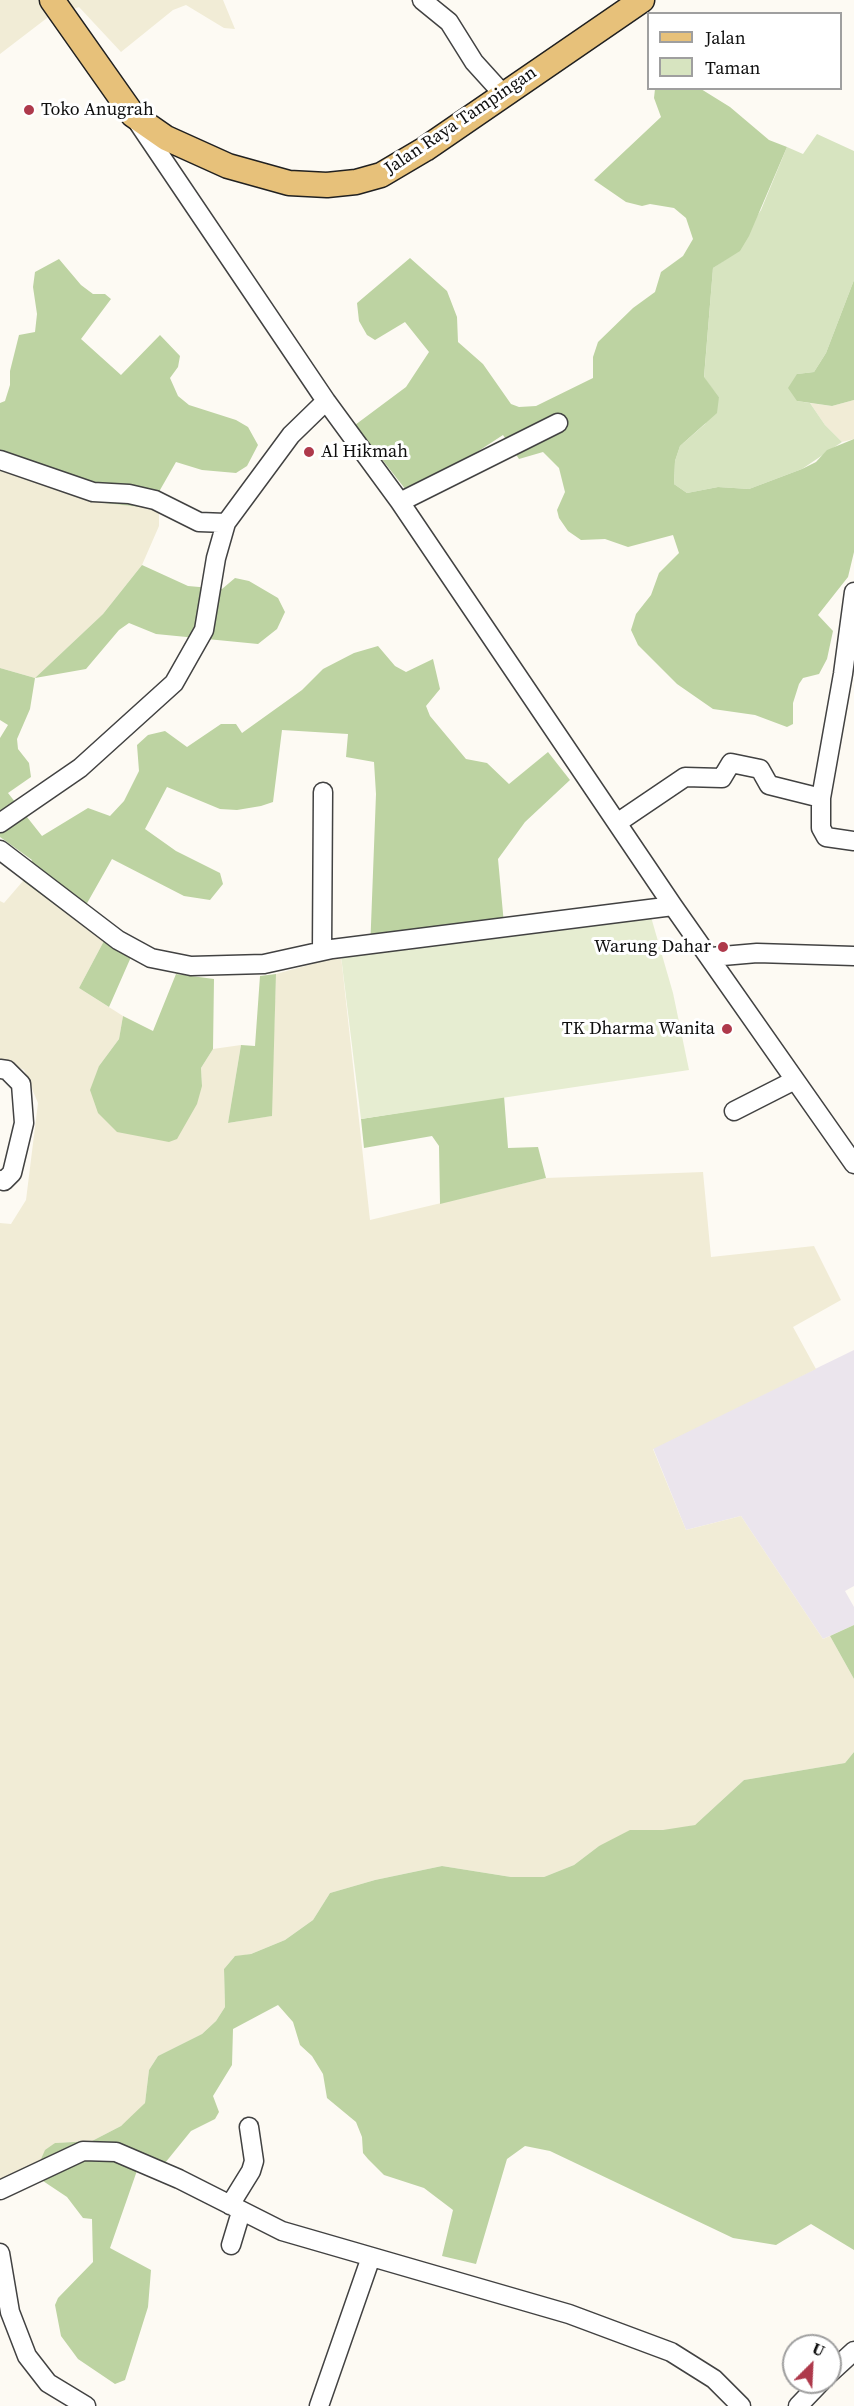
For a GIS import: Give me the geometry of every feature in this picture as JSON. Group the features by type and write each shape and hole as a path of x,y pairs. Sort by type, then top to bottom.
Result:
{"main road":[{"name":"Jalan Raya Tampingan","path":"52,0 133,115 166,138 228,166 290,183 327,185 356,182 381,175 425,149 642,0"}],"street":[{"path":"422,0 449,22 474,62 504,94"},
{"path":"133,115 326,401 400,502 673,906 711,957 854,1164"},
{"path":"0,823 80,768 174,683 204,630 216,558 226,523 291,435 326,401"},
{"path":"400,502 558,423"},
{"path":"0,460 93,492 129,494 155,500 199,522 226,523"},
{"path":"854,592 822,798 821,828 826,837 854,842"},
{"path":"617,823 685,777 722,778 731,763 760,769 769,785 822,798"},
{"path":"322,951 323,792"},
{"path":"0,850 106,933 151,958 190,966 264,964 322,951 673,906"},
{"path":"711,957 757,953 854,956"},
{"path":"0,1069 7,1070 21,1084 24,1123 12,1173 4,1181 0,1180"},
{"path":"734,1111 795,1080"},
{"path":"231,2245 236,2208 254,2161 249,2127"},
{"path":"0,2190 83,2151 104,2150 179,2179 282,2231 568,2314 671,2352 714,2379 741,2406"},
{"path":"0,2253 10,2312 27,2356 48,2383 86,2406"},
{"path":"319,2406 371,2257"},
{"path":"842,2362 854,2351"},
{"path":"798,2406 810,2394"}],"shaded area":[{"path":"0,0 223,0 235,29 224,28 186,5 173,10 121,52 79,7 47,18 0,54"},
{"path":"854,400 854,439 842,442 825,425 810,403 832,406"},
{"path":"0,471 21,474 104,503 159,509 159,526 142,565 103,614 35,678 0,668"},
{"path":"23,881 105,939 79,988 123,1016 119,1039 99,1066 202,1086 201,1068 213,1049 241,1045 228,1123 271,1116 276,974 341,956 370,1220 546,1178 703,1172 711,1257 814,1246 841,1300 793,1327 816,1369 653,1449 686,1530 741,1516 823,1639 830,1636 854,1679 854,1752 845,1763 744,1780 695,1825 599,1846 574,1865 544,1877 511,1877 442,1866 375,1880 330,1893 313,1920 285,1940 251,1954 234,1957 224,1969 225,2007 216,2021 202,2034 158,2056 149,2070 145,2103 134,2115 121,2126 92,2141 55,2143 34,2175 0,2189 0,1223 11,1224 26,1200 38,1103 24,1070 0,1059 0,901 4,903"},
{"path":"854,1350 854,1586 845,1591 854,1607 854,1625 823,1639 741,1516 686,1530 653,1448"}],"green space":[{"path":"655,90 703,90 730,107 769,140 787,147 749,236 740,251 713,268 704,377 719,397 717,413 680,446 675,461 674,484 687,493 718,487 749,489 802,469 816,462 827,450 854,439 854,552 848,577 818,615 833,631 827,659 819,674 803,678 799,684 793,703 793,724 787,727 755,715 713,709 677,684 638,645 631,630 636,614 651,595 659,573 679,553 673,535 628,547 605,539 581,540 568,531 559,518 557,510 565,492 559,468 543,452 519,459 503,435 431,482 406,490 355,425 406,387 429,352 405,322 375,340 367,335 359,321 357,303 410,258 447,291 457,317 458,342 483,364 511,404 519,407 536,406 593,378 593,357 598,342 633,308 655,292 661,272 683,256 693,239 686,218 674,208 650,204 642,206 626,202 594,180 661,117 654,98"},
{"path":"817,134 854,151 854,280 826,353 814,372 797,374 797,401 810,403 825,425 842,442 802,469 749,489 718,487 687,493 674,484 675,461 680,446 705,424 719,397 704,378 713,268 729,257 761,210 787,147 803,154"},
{"path":"59,259 81,285 93,294 105,294 111,299 81,339 121,375 160,335 180,356 178,367 170,378 178,396 189,405 236,420 248,427 258,445 247,466 236,473 202,470 176,462 160,490 159,509 104,503 21,474 0,471 0,403 5,401 10,385 10,371 19,335 35,332 37,314 33,287 35,272"},
{"path":"854,280 854,400 832,406 797,401 788,388 797,374 814,372 826,353"},
{"path":"142,565 188,586 222,589 235,578 249,581 278,598 285,612 277,629 258,644 156,634 129,623 119,630 86,669 35,678 103,614"},
{"path":"378,646 395,666 406,672 433,659 440,689 426,706 430,716 466,759 487,763 509,784 548,752 570,780 525,822 498,859 505,935 370,951 376,794 374,762 346,757 348,734 282,730 273,802 237,810 220,809 167,787 145,829 176,851 220,873 223,884 210,900 184,896 112,859 77,921 23,881 32,860 0,837 0,738 8,725 0,720 0,668 35,678 30,709 17,739 18,749 29,763 31,777 8,793 42,836 88,808 110,816 124,801 139,771 137,745 148,735 165,731 187,747 221,724 236,724 242,733 302,690 323,669 354,653"},
{"path":"651,917 673,993 689,1070 361,1119 341,956"},
{"path":"105,939 131,957 109,1007 79,988"},
{"path":"176,974 214,979 213,1049 201,1068 202,1086 197,1104 177,1139 169,1142 117,1132 98,1113 90,1090 99,1066 119,1039 123,1016 153,1031"},
{"path":"276,974 272,1116 228,1123 241,1045 255,1046 260,976"},
{"path":"504,1096 508,1148 538,1147 546,1178 440,1204 439,1146 432,1136 364,1148 361,1119"},
{"path":"854,1625 854,1679 830,1636"},
{"path":"854,1752 854,2250 811,2224 776,2245 733,2238 550,2151 525,2146 507,2159 476,2264 442,2256 453,2210 424,2188 384,2175 368,2159 363,2153 362,2137 356,2122 327,2098 323,2074 312,2056 300,2045 293,2022 278,2005 233,2029 232,2065 213,2096 219,2112 215,2119 191,2131 165,2163 140,2162 110,2248 151,2270 148,2307 125,2380 115,2384 78,2359 61,2336 55,2305 58,2298 93,2262 92,2219 83,2218 67,2197 34,2175 45,2150 55,2143 92,2141 121,2126 145,2103 149,2070 158,2056 202,2034 216,2021 225,2007 224,1969 235,1956 251,1954 285,1940 313,1920 330,1893 375,1880 442,1866 511,1877 544,1877 574,1865 599,1846 630,1830 663,1830 695,1825 744,1780 845,1763"}],"place":[{"name":"Toko Anugrah","path":"29,110"},
{"name":"Al Hikmah","path":"309,452"},
{"name":"Warung Dahar","path":"723,947"},
{"name":"TK Dharma Wanita","path":"727,1029"}]}
